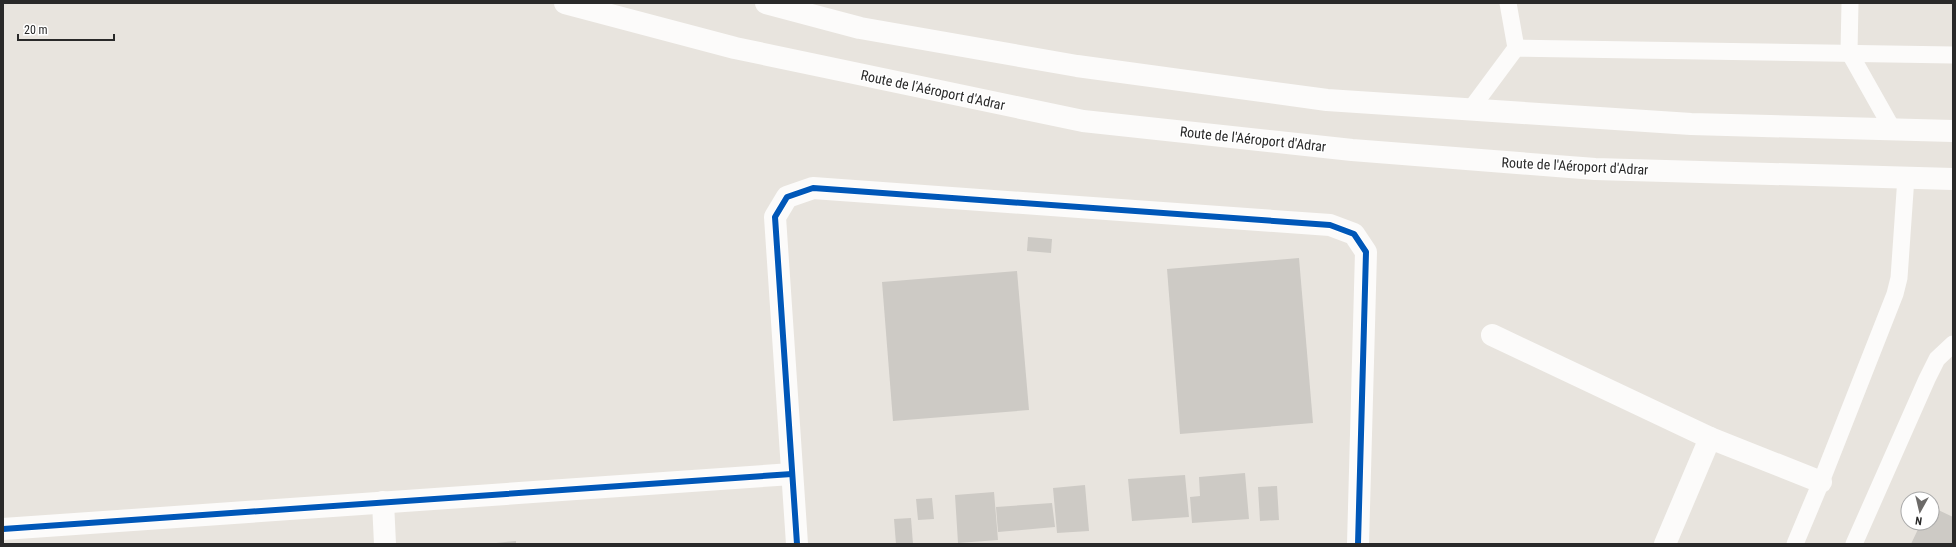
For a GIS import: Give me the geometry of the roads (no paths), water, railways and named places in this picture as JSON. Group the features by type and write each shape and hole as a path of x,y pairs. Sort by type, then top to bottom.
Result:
{"main road":[{"name":"Route de l'Aéroport d'Adrar","path":"565,3 735,48 1083,121 1352,150 1595,169 1953,178"},
{"path":"766,3 860,28 1077,66 1328,100 1691,124 1953,131"},
{"path":"797,544 775,217 787,196 813,188 1330,225 1354,234 1366,252 1358,544"},
{"path":"1492,335 1710,438 1821,482"},
{"path":"1665,544 1710,438"},
{"path":"3,529 792,474"},
{"path":"383,502 385,544"}],"lane":[{"path":"1470,110 1516,48 1508,3"},
{"path":"1850,3 1849,52 1893,130"},
{"path":"1516,48 1849,52 1953,55"},
{"path":"1794,544 1821,482 1899,278 1906,177"},
{"path":"1854,544 1927,379 1937,359 1953,344"}]}
